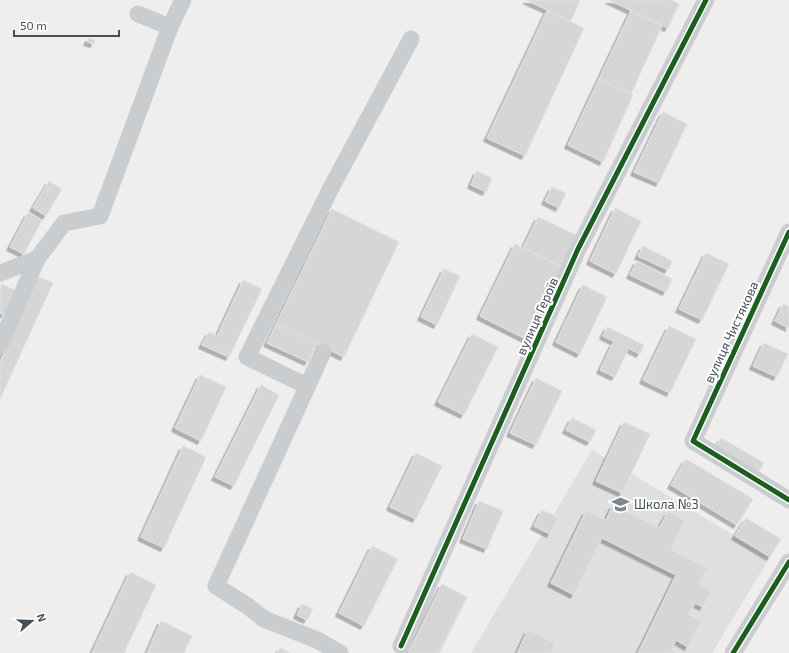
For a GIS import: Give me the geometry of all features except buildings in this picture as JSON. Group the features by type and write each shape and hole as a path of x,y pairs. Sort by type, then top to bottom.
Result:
{"street":[{"path":"0,345 36,259 64,223 100,216 170,27 184,0"},
{"name":"вулиця Героїв","path":"401,646 578,250 706,0"},
{"path":"138,14 170,27"},
{"path":"307,386 247,357 332,186 411,39"},
{"name":"вулиця Чистякова","path":"789,232 693,441 789,500"},
{"path":"0,272 36,259"},
{"path":"323,352 216,586 249,607 264,619 317,640 340,653"},
{"path":"733,653 789,562"}],"shaded area":[{"name":"Школа №3","path":"592,450 770,557 712,653 471,653"}],"cycle path":[{"path":"401,646 578,249 706,0"},
{"path":"789,232 693,441 789,500"},
{"path":"733,653 789,562"}],"place":[{"name":"Школа №3","path":"621,504"}]}
